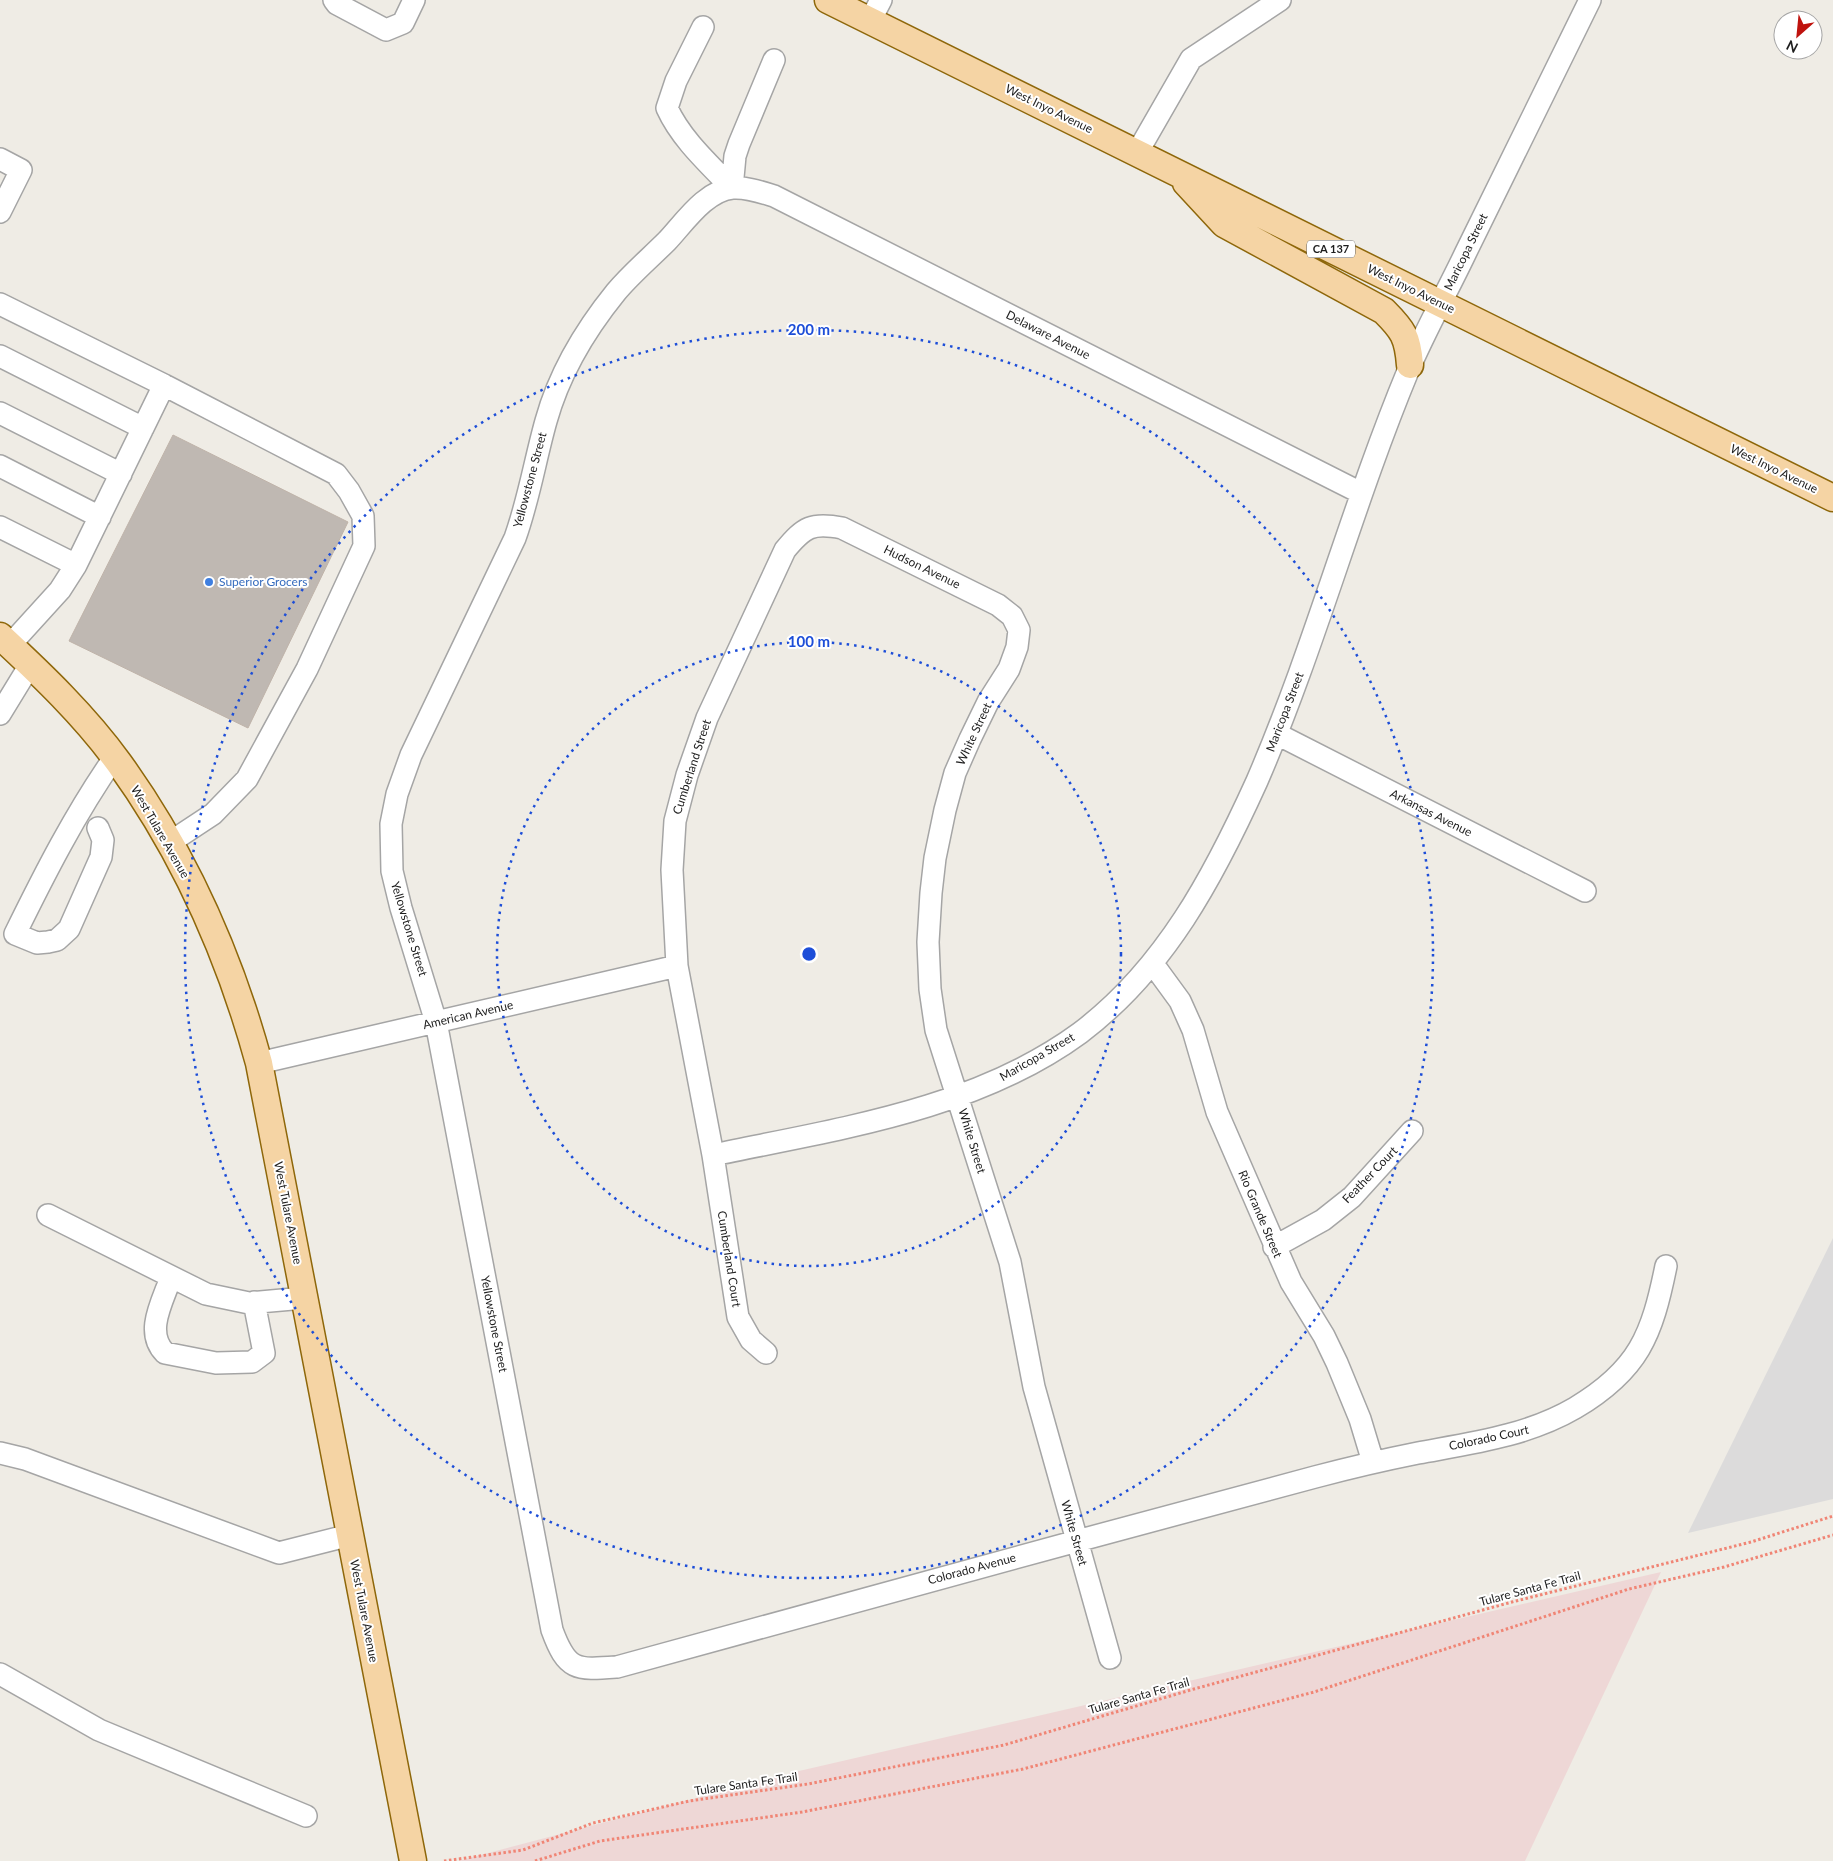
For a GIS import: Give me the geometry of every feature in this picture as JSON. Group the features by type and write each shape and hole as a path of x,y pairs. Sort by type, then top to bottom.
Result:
{"main road":[{"name":"West Inyo Avenue","path":"828,0 875,10 1138,153 1833,498"},
{"path":"1175,171 1224,224 1384,311 1402,329 1408,344 1410,365"},
{"name":"West Tulare Avenue","path":"5,640 58,691 114,758 169,843 225,956 245,1012 259,1063 412,1861"}],"street":[{"path":"334,0 337,4 386,30 403,23 414,0"},
{"path":"1138,153 1191,59 1280,0"},
{"name":"Maricopa Street","path":"713,1155 903,1113 986,1086 1018,1070 1079,1033 1118,1000 1153,964 1216,869 1277,734 1315,633 1361,493 1410,365 1590,0"},
{"path":"703,27 676,81 668,108 673,121 700,154 732,188"},
{"path":"732,188 735,156 774,60"},
{"path":"0,159 21,170 0,212"},
{"name":"Delaware Avenue","path":"732,188 750,189 774,196 1361,493"},
{"name":"Yellowstone Street","path":"572,1664 561,1653 552,1630 436,1022 401,908 392,871 391,824 397,794 411,755 515,538 526,508 546,420 574,353 617,291 698,208 715,194 732,188"},
{"path":"0,304 164,384 336,474 349,491 363,516 364,546 307,669 247,779 213,814 169,843"},
{"path":"0,356 143,428"},
{"path":"5,640 60,590 76,565 164,384"},
{"path":"0,413 121,474"},
{"path":"0,466 100,517"},
{"name":"Hudson Avenue","path":"813,526 842,528 998,605 1012,616 1019,630"},
{"name":"Cumberland Street","path":"713,1155 677,966 672,870 675,821 687,775 707,718 785,550 800,532 813,526"},
{"path":"0,527 76,565"},
{"name":"White Street","path":"1019,630 1017,647 1009,669 988,702 955,773 935,858 928,942 930,990 936,1030 1010,1262 1034,1387 1110,1658"},
{"path":"0,714 30,665"},
{"name":"Arkansas Avenue","path":"1277,734 1585,891"},
{"path":"98,828 103,840 101,857 69,930 57,940 37,943 14,934 60,844 89,794 114,758"},
{"name":"Rio Grande Street","path":"1153,964 1180,1001 1192,1030 1217,1112 1274,1247 1291,1282 1324,1336 1337,1363 1360,1420 1373,1462"},
{"name":"American Avenue","path":"259,1063 677,966"},
{"name":"Feather Court","path":"1274,1247 1323,1220 1352,1197 1412,1131"},
{"name":"Cumberland Court","path":"713,1155 738,1317 751,1340 766,1353"},
{"path":"48,1216 206,1294 254,1302 304,1298"},
{"name":"Colorado Court","path":"1373,1462 1489,1440 1536,1428 1597,1393 1632,1361 1646,1340 1658,1307 1666,1266"},
{"path":"172,1277 154,1329 159,1347 165,1353 216,1363 252,1362 264,1353 254,1302"},
{"path":"0,1452 25,1459 279,1553 350,1536"},
{"name":"Colorado Avenue","path":"572,1664 588,1670 617,1667 1076,1540 1373,1462"},
{"path":"0,1674 99,1730 306,1816"}],"path":[{"name":"Tulare Santa Fe Trail","path":"444,1861 523,1850 593,1823 689,1802 808,1784 1004,1745 1194,1689 1512,1602 1751,1542 1833,1516"},
{"path":"535,1861 600,1841 802,1812 1024,1769 1314,1692 1628,1589 1724,1567 1833,1534"}],"shaded area":[{"path":"1833,1238 1833,1499 1688,1533"},
{"path":"1661,1572 1525,1861 458,1861 799,1771"}],"building":[{"name":"Superior Grocers","path":"173,435 348,522 248,728 69,641"}],"place":[{"name":"Superior Grocers","path":"209,582"}]}
